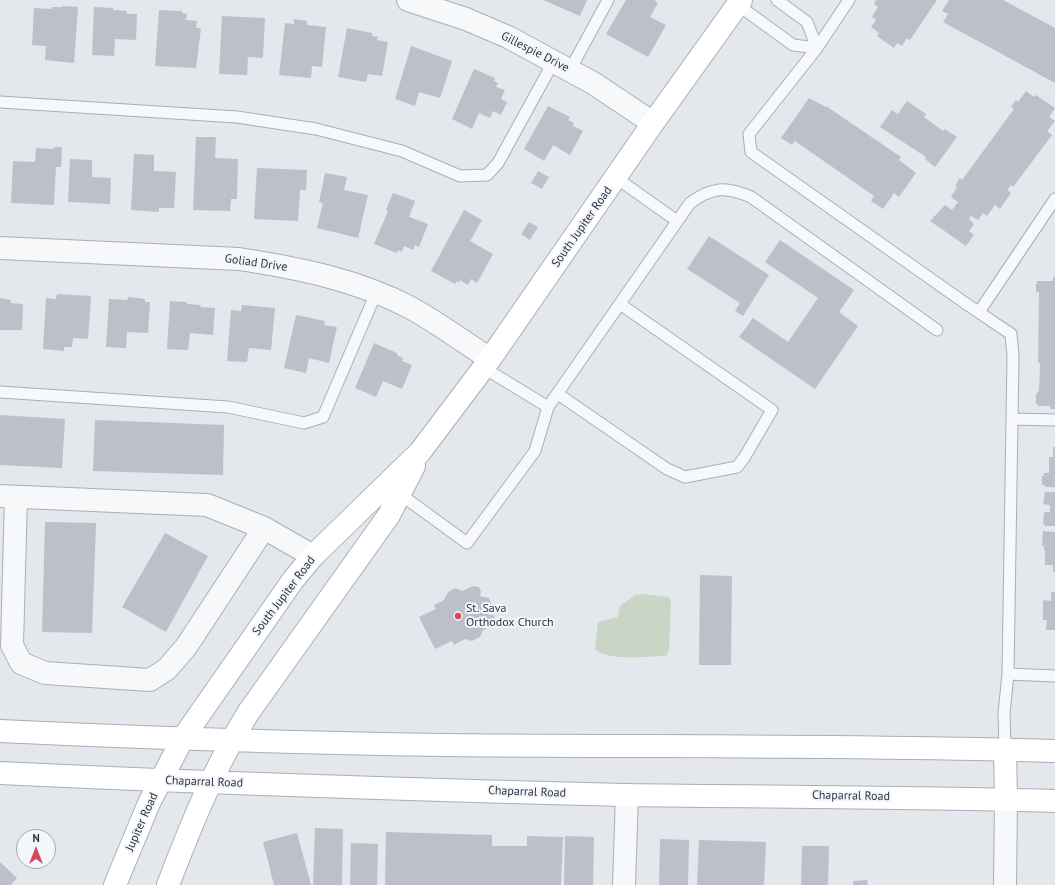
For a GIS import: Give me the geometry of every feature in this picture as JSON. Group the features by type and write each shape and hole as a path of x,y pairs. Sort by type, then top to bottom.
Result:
{"main road":[{"name":"South Jupiter Road","path":"183,738 293,580 313,556 420,452 487,364 653,123 740,2"},
{"name":"South Jupiter Road","path":"231,740 261,694 389,515 420,452"},
{"path":"0,731 231,740 445,745 648,745 1055,751"},
{"name":"Jupiter Road","path":"115,885 149,803 183,738"},
{"path":"168,885 209,783 231,740"},
{"path":"1005,750 1006,799"},
{"name":"Chaparral Road","path":"0,773 209,783 627,795 850,796 1055,801"}],"street":[{"name":"Gillespie Drive","path":"408,0 466,19 508,36 593,83 653,123"},
{"name":"Goliad Drive","path":"0,248 239,259 279,265 318,274 376,293 411,308 487,364"},
{"path":"264,528 186,648 167,669 150,680 45,673 21,663 12,645 8,496 207,505 264,528 313,556"},
{"path":"624,885 627,795"},
{"path":"1005,885 1006,799"}],"lane":[{"path":"0,102 245,118 316,129 402,151 460,176 487,175 498,163 562,66 608,0"},
{"path":"777,0 807,22 817,48"},
{"path":"849,0 817,48 749,134 752,152 1011,334 1013,356 1008,674 1004,713 1005,750"},
{"path":"740,2 793,45 817,48"},
{"path":"615,178 677,221"},
{"path":"400,494 467,543 535,451 548,408 677,221 690,203 703,193 719,189 736,190 751,197 937,330"},
{"path":"979,312 1055,199"},
{"path":"0,392 228,407 304,423 323,418 376,293"},
{"path":"558,394 667,469 686,477 736,467 744,458 772,410 620,304"},
{"path":"487,364 548,408"},
{"path":"1012,419 1055,420"},
{"path":"1008,674 1055,676"}],"green space":[{"path":"643,594 669,597 671,602 669,650 666,656 619,657 609,656 595,649 598,622 618,617 620,606 635,595"}],"building":[{"path":"543,0 587,0 580,16"},
{"path":"626,0 654,0 658,3 650,17 666,25 648,57 606,34"},
{"path":"876,0 937,0 910,40 907,38 902,46 897,43 894,48 877,36 879,33 871,27 876,20 872,17 878,7 874,4"},
{"path":"949,0 1003,0 1055,28 1055,83 943,22 948,14 942,11"},
{"path":"52,7 78,7 74,63 45,60 46,46 32,45 34,8 52,9"},
{"path":"94,7 113,8 113,10 127,11 126,14 137,14 136,40 115,39 114,56 92,55"},
{"path":"159,10 182,11 182,13 187,14 186,20 197,21 196,28 201,28 196,68 155,66"},
{"path":"222,16 265,18 263,58 248,57 247,75 219,74"},
{"path":"294,19 307,21 307,25 326,27 322,67 312,66 311,78 279,75 285,23 294,24"},
{"path":"347,28 372,33 372,36 378,37 377,40 388,42 382,76 368,74 366,82 338,77"},
{"path":"411,46 452,61 440,98 419,92 415,106 395,99"},
{"path":"474,69 495,78 494,81 498,83 496,87 505,90 501,99 507,102 501,115 493,111 490,118 479,113 472,129 452,119"},
{"path":"1026,91 1034,97 1036,95 1055,108 1049,117 1055,121 1047,131 1052,135 1013,187 1011,185 1007,190 1011,193 1000,209 995,205 987,216 983,213 978,220 971,216 969,219 974,224 969,231 974,235 966,246 930,221 945,205 952,210 958,202 951,197 957,187 955,186 960,178 962,180 1014,109 1011,107 1016,100 1018,102"},
{"path":"809,98 826,106 901,157 899,160 916,173 899,197 894,193 883,209 871,201 874,196 795,141 792,145 781,138"},
{"path":"907,101 926,114 924,117 943,131 945,129 957,137 935,167 925,159 926,157 880,127 892,110 898,114"},
{"path":"548,106 570,117 568,120 574,123 573,126 583,131 570,155 553,145 544,161 524,149"},
{"path":"196,137 216,137 215,158 238,159 237,199 231,199 230,211 193,210"},
{"path":"54,147 62,147 61,167 56,167 54,205 11,203 13,161 35,162 36,148 54,149"},
{"path":"134,154 154,155 154,171 176,172 174,208 159,208 159,212 131,210"},
{"path":"70,159 92,160 92,177 111,178 110,204 68,202"},
{"path":"257,168 307,170 306,190 300,190 298,221 254,219"},
{"path":"538,171 549,177 542,189 531,183"},
{"path":"325,173 347,177 344,190 368,195 358,238 317,228 323,203 319,202"},
{"path":"393,193 415,201 409,217 428,224 419,247 415,245 413,250 404,246 402,252 398,250 397,253 374,244 388,211 386,210"},
{"path":"464,210 482,220 470,241 493,254 477,283 471,279 468,285 460,280 459,283 457,281 455,284 431,271"},
{"path":"529,222 538,227 530,240 521,234"},
{"path":"709,236 769,275 743,316 735,311 740,303 687,269"},
{"path":"780,240 854,290 839,312 858,326 815,389 739,337 753,318 788,342 818,298 765,262"},
{"path":"1053,277 1055,277 1055,409 1050,409 1050,406 1038,406 1038,404 1036,404 1036,394 1039,391 1040,363 1038,363 1039,292 1036,292 1036,284 1037,281 1053,281"},
{"path":"57,294 91,296 88,339 73,338 72,347 64,347 64,351 43,349 46,298 56,299"},
{"path":"128,297 145,299 145,302 150,302 148,333 127,332 126,348 106,347 109,299 127,300"},
{"path":"0,298 11,300 11,303 23,304 22,330 0,330"},
{"path":"170,301 187,302 187,304 201,305 200,307 215,308 213,335 190,333 188,350 167,349"},
{"path":"242,305 275,308 271,350 249,348 247,362 227,361 231,310 241,311"},
{"path":"296,315 325,321 324,325 337,327 329,363 309,358 306,373 284,368"},
{"path":"374,343 397,353 397,355 403,358 402,361 412,365 402,389 383,381 376,397 355,388"},
{"path":"0,415 65,419 62,468 0,465"},
{"path":"95,420 224,425 223,475 93,471"},
{"path":"1053,447 1055,447 1055,487 1045,487 1045,485 1042,485 1042,476 1044,476 1044,473 1049,473 1049,457 1053,457"},
{"path":"1045,492 1055,492 1055,526 1045,526 1043,523 1044,512 1050,512 1050,505 1043,504"},
{"path":"45,522 96,523 92,633 42,632"},
{"path":"1043,531 1055,532 1055,572 1053,572 1053,565 1045,565 1045,550 1044,546 1042,546"},
{"path":"165,533 208,556 166,632 122,607"},
{"path":"700,575 732,576 731,665 699,665"},
{"name":"St. Sava Orthodox Church","path":"473,586 479,587 481,592 480,596 489,598 492,606 488,615 493,615 496,620 495,625 483,630 480,637 472,641 465,639 454,645 452,641 435,649 419,617 436,609 434,605 444,600 448,592 455,588 462,591"},
{"path":"1051,592 1055,592 1055,630 1046,630 1047,620 1043,620 1043,600 1051,601"},
{"path":"315,828 343,829 342,885 313,885"},
{"path":"386,832 492,835 492,846 527,846 527,836 563,837 561,885 385,885"},
{"path":"297,833 311,885 274,885 263,842"},
{"path":"565,836 594,837 593,885 564,885"},
{"path":"660,839 689,840 688,885 659,885"},
{"path":"699,840 766,842 764,885 697,885"},
{"path":"351,843 378,844 377,885 350,885"},
{"path":"802,846 829,846 828,885 801,885"},
{"path":"0,862 17,878 11,885 0,885"},
{"path":"867,880 868,885 853,885 853,881"}],"place":[{"name":"St. Sava Orthodox Church","path":"458,616"}]}
